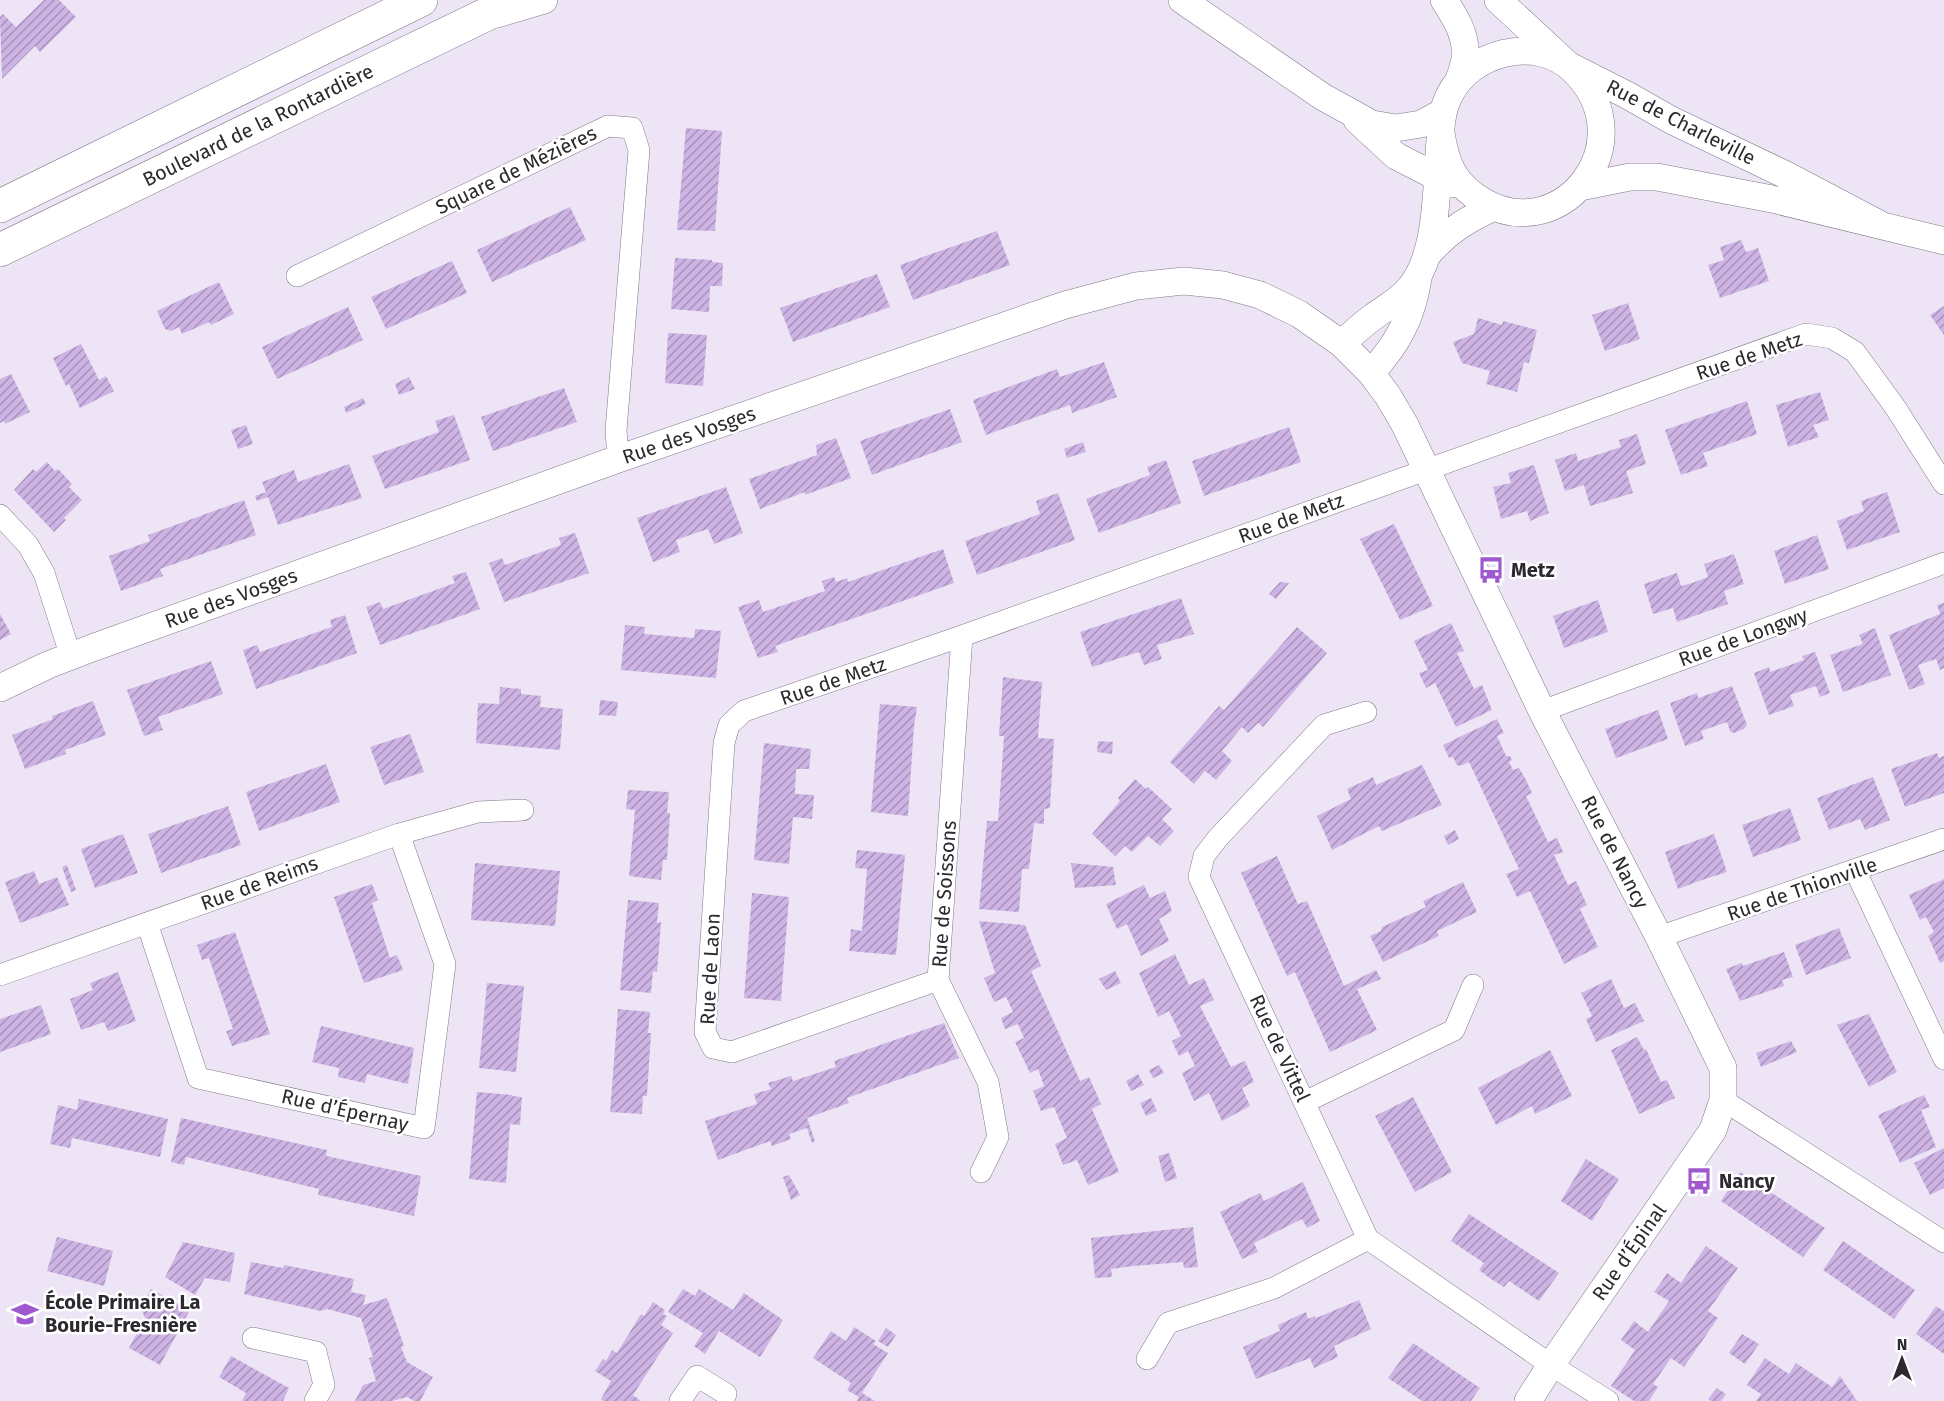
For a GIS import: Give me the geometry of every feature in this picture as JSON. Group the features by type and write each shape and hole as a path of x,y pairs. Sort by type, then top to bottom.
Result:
{"main road":[{"path":"144,134 218,80 357,9 366,0"},
{"name":"Boulevard de la Rontardière","path":"0,206 421,0"},
{"name":"Boulevard de la Rontardière","path":"0,250 516,0"}],"street":[{"path":"470,22 544,0"},
{"path":"1182,0 1314,91 1372,124 1396,128 1442,122"},
{"path":"1444,0 1459,23 1466,56 1459,80"},
{"name":"Rue de Charleville","path":"1498,0 1568,65 1671,120 1784,174 1879,224"},
{"path":"1350,113 1396,156 1436,177 1469,193 1494,207 1512,212 1540,210 1566,199 1581,187 1594,168 1601,146 1602,123 1596,101 1585,81 1568,65 1546,54 1523,50 1499,54 1477,64 1459,80 1449,95 1442,122 1436,177 1433,227 1415,300 1406,325 1388,354 1371,373"},
{"path":"1442,122 1444,155 1454,176 1469,193"},
{"name":"Square de Mézières","path":"297,276 608,126 632,128 639,150 616,430 618,459"},
{"name":"Rue de Charleville","path":"1581,187 1630,177 1657,177 1718,188 1944,241"},
{"path":"1342,344 1408,290 1444,236 1494,207"},
{"name":"Rue des Vosges","path":"0,688 48,665 618,459 1065,305 1136,286 1184,281 1223,285 1260,295 1299,314 1342,344 1371,373"},
{"name":"Rue de Metz","path":"729,725 744,711 962,636 1806,334 1832,338 1855,352 1895,407 1944,484"},
{"name":"Rue de Nancy","path":"1371,373 1405,425 1542,711 1659,937 1723,1068 1723,1100"},
{"path":"0,515 28,545 45,573 71,657"},
{"name":"Rue de Longwy","path":"1542,711 1944,563"},
{"name":"Rue de Soissons","path":"962,636 938,980 988,1082 998,1137 981,1172"},
{"name":"Rue de Vittel","path":"1366,712 1324,725 1217,839 1204,856 1199,877 1368,1239"},
{"name":"Rue de Laon","path":"729,725 724,743 705,1032 713,1048 732,1052 938,980"},
{"name":"Rue de Reims","path":"0,975 399,834 478,813 523,810"},
{"name":"Rue d’Épernay","path":"147,923 198,1077 424,1128 445,964 399,834"},
{"name":"Rue de Thionville","path":"1659,937 1944,839"},
{"path":"1855,870 1944,1059"},
{"path":"1305,1102 1454,1030 1473,985"},
{"path":"1723,1100 1944,1242"},
{"name":"Rue d’Épinal","path":"1528,1401 1713,1130 1723,1100"},
{"path":"1147,1359 1168,1323 1274,1288 1368,1239 1551,1365 1608,1401"},
{"path":"253,1338 316,1352 324,1385 315,1401"},
{"path":"680,1401 698,1376 726,1394"}],"building":[{"path":"44,0 59,0 76,17 40,52 35,46 2,79 0,17 3,14 16,27"},
{"path":"686,128 722,131 715,231 677,230"},
{"path":"570,207 586,240 492,282 477,250"},
{"path":"997,231 1010,265 913,300 900,265"},
{"path":"1741,240 1746,252 1758,248 1769,281 1720,298 1708,265 1724,260 1720,247"},
{"path":"675,258 712,260 712,262 723,263 722,286 710,286 709,312 671,309"},
{"path":"452,261 467,293 386,329 371,297"},
{"path":"877,274 890,307 793,342 780,308"},
{"path":"219,282 234,314 211,325 209,322 182,334 179,327 171,331 165,329 157,311"},
{"path":"1628,303 1640,339 1605,351 1592,315"},
{"path":"1944,306 1944,335 1930,315"},
{"path":"348,307 363,340 277,379 262,347"},
{"path":"1478,318 1502,325 1503,321 1537,330 1529,363 1524,362 1517,392 1486,384 1490,371 1462,363 1453,342 1474,334"},
{"path":"668,333 707,335 703,386 665,383"},
{"path":"81,344 99,380 106,376 114,391 80,408 69,384 66,386 53,358"},
{"path":"1104,362 1117,397 1072,413 1070,405 986,435 973,400 1057,369 1060,377"},
{"path":"11,374 30,412 5,424 4,421 0,423 0,379"},
{"path":"409,377 415,389 399,395 395,384"},
{"path":"564,388 577,422 493,451 481,417"},
{"path":"1820,392 1829,420 1813,425 1819,437 1788,447 1776,405"},
{"path":"363,398 366,404 346,413 344,407"},
{"path":"1747,401 1757,434 1703,453 1708,466 1681,475 1665,430"},
{"path":"950,409 962,442 872,475 860,441"},
{"path":"454,415 470,460 385,489 372,456 439,432 435,421"},
{"path":"246,425 253,444 238,449 231,430"},
{"path":"1289,427 1301,462 1204,496 1192,461"},
{"path":"1637,434 1646,464 1626,471 1633,493 1590,506 1584,485 1565,491 1555,460 1576,453 1578,461 1621,447 1619,440"},
{"path":"836,438 851,478 760,509 749,479 817,455 816,445"},
{"path":"1083,442 1086,452 1067,458 1064,449"},
{"path":"1166,460 1181,503 1099,533 1086,499 1150,475 1147,467"},
{"path":"47,462 55,471 58,469 72,484 69,487 82,500 54,532 14,490 33,469 36,472"},
{"path":"349,464 362,498 278,525 268,497 257,501 255,496 266,492 262,482 294,470 298,482"},
{"path":"1534,465 1549,513 1530,521 1527,511 1501,519 1493,487 1511,483 1508,473"},
{"path":"726,487 743,533 714,544 708,529 676,540 680,552 653,562 637,518"},
{"path":"1887,492 1900,532 1847,550 1837,521 1864,511 1861,501"},
{"path":"1058,493 1075,540 977,575 965,541 1040,514 1036,501"},
{"path":"244,500 256,535 160,569 163,576 121,591 109,556 150,541 148,535"},
{"path":"1394,524 1433,606 1400,620 1360,539"},
{"path":"575,533 589,573 504,602 489,563 502,558 505,565 561,545 559,538"},
{"path":"1817,535 1829,569 1785,584 1774,551"},
{"path":"943,549 954,583 775,646 778,652 758,658 738,607 759,600 763,612 825,591 822,581 834,577 836,582 847,578 848,582"},
{"path":"1734,554 1744,584 1724,591 1728,604 1677,622 1673,608 1653,614 1644,584 1677,573 1681,586 1692,583 1708,577 1704,564"},
{"path":"466,572 480,609 380,645 366,607 380,602 383,609 455,583 452,576"},
{"path":"1280,582 1289,583 1276,599 1269,594"},
{"path":"1181,598 1194,634 1157,645 1162,659 1144,665 1139,652 1092,667 1080,632"},
{"path":"1598,600 1608,632 1564,648 1553,616"},
{"path":"1944,603 1944,668 1940,670 1936,659 1918,665 1925,684 1909,690 1889,635 1940,614 1937,605"},
{"path":"0,614 11,634 0,640"},
{"path":"345,615 357,653 256,689 243,650 257,645 260,652 332,627 330,620"},
{"path":"1451,623 1464,651 1457,653 1474,689 1482,685 1492,710 1456,727 1435,683 1426,688 1419,673 1428,670 1414,641"},
{"path":"625,625 645,627 644,634 694,638 695,629 721,631 716,678 621,670"},
{"path":"1297,627 1327,653 1263,727 1258,723 1248,733 1242,727 1222,751 1232,761 1216,780 1205,771 1194,784 1170,762 1219,706 1224,710"},
{"path":"1875,628 1891,675 1843,692 1830,655 1863,644 1859,635"},
{"path":"1815,652 1830,693 1820,697 1816,686 1790,695 1794,706 1769,715 1754,673 1769,667 1770,672 1804,660 1802,656"},
{"path":"211,661 223,694 158,717 163,730 144,736 127,690"},
{"path":"1003,677 1042,682 1038,738 1054,739 1050,808 1044,809 1044,824 1034,823 1029,869 1022,869 1019,912 979,909 987,821 998,821 1004,736 999,736"},
{"path":"1732,686 1747,725 1744,729 1734,733 1730,731 1727,722 1701,731 1704,739 1685,746 1670,703 1697,693 1698,698"},
{"path":"500,687 521,689 521,694 541,696 540,707 563,709 560,750 476,743 478,703 499,704"},
{"path":"600,700 618,702 616,716 599,715"},
{"path":"93,701 106,735 65,750 66,754 25,769 12,735 53,719 52,716"},
{"path":"880,704 917,707 908,816 871,812"},
{"path":"1658,710 1668,739 1616,758 1605,729"},
{"path":"1497,719 1504,733 1497,736 1506,756 1510,756 1512,760 1509,762 1513,770 1519,768 1526,780 1532,793 1526,796 1548,842 1557,838 1563,852 1554,855 1568,885 1576,881 1587,905 1580,909 1598,947 1564,964 1530,891 1517,897 1506,874 1519,869 1469,762 1457,765 1453,757 1449,758 1443,745"},
{"path":"410,734 424,772 384,785 370,747"},
{"path":"1098,741 1113,742 1112,754 1097,752"},
{"path":"764,743 811,749 809,769 796,769 795,794 814,795 812,819 793,817 789,864 754,860"},
{"path":"1937,753 1939,758 1944,756 1944,793 1905,807 1891,769"},
{"path":"326,764 340,802 259,831 246,792"},
{"path":"1422,765 1442,805 1382,831 1379,826 1332,850 1317,816 1351,799 1347,789 1373,777 1376,785"},
{"path":"1873,777 1890,820 1865,830 1860,819 1829,830 1817,798"},
{"path":"1135,779 1146,789 1148,787 1172,809 1162,819 1174,831 1160,846 1148,836 1132,852 1125,846 1115,856 1092,834"},
{"path":"628,790 669,792 667,860 663,860 661,880 629,876 635,810 626,809"},
{"path":"228,806 241,845 161,873 148,834"},
{"path":"1790,808 1801,840 1753,857 1742,825"},
{"path":"1455,830 1459,839 1448,845 1444,836"},
{"path":"123,834 138,873 95,888 81,849"},
{"path":"1714,834 1727,872 1678,889 1665,852"},
{"path":"857,850 905,855 896,955 849,951 851,929 862,931 867,869 855,868"},
{"path":"1277,856 1298,904 1307,901 1344,986 1376,970 1381,979 1357,989 1377,1030 1330,1052 1295,972 1287,976 1241,873"},
{"path":"475,863 560,871 555,926 471,920"},
{"path":"1071,863 1113,867 1116,885 1075,888"},
{"path":"67,865 76,890 71,892 62,867"},
{"path":"34,871 39,884 57,877 69,905 20,923 5,882"},
{"path":"1944,879 1944,961 1940,963 1928,936 1934,932 1926,917 1920,920 1909,895"},
{"path":"1463,882 1477,912 1437,931 1439,936 1383,962 1370,936 1381,931 1382,927 1426,907 1423,901"},
{"path":"372,884 378,900 372,903 390,958 397,955 403,970 364,983 334,897"},
{"path":"1144,885 1150,898 1165,891 1172,911 1159,919 1169,941 1141,956 1127,924 1117,929 1106,904"},
{"path":"752,893 789,897 781,1001 744,998"},
{"path":"628,900 659,903 657,923 661,922 657,972 653,971 651,993 620,990"},
{"path":"979,921 1025,925 1041,966 1031,971 1080,1081 1089,1077 1101,1104 1092,1109 1119,1172 1088,1185 1077,1160 1063,1165 1055,1144 1067,1138 1054,1107 1041,1111 1033,1091 1044,1086 1038,1069 1030,1073 1015,1042 1024,1038 1018,1024 1005,1029 1001,1018 1013,1012 1006,997 994,1002 984,978 995,973"},
{"path":"1839,928 1851,958 1806,975 1795,945"},
{"path":"235,932 270,1034 232,1046 226,1031 233,1029 209,958 202,960 197,945"},
{"path":"1784,952 1793,977 1782,980 1784,986 1740,1001 1726,969 1742,963 1743,966"},
{"path":"1175,954 1189,985 1204,978 1214,1000 1200,1006 1231,1067 1245,1061 1254,1082 1242,1088 1250,1106 1222,1121 1209,1093 1194,1101 1182,1073 1195,1066 1188,1051 1179,1056 1172,1041 1181,1036 1169,1011 1158,1017 1139,973"},
{"path":"1115,971 1121,983 1106,990 1099,979"},
{"path":"118,972 136,1021 108,1031 104,1022 81,1030 70,999 93,990 90,983"},
{"path":"1611,979 1624,1008 1635,1003 1644,1021 1596,1042 1586,1019 1592,1016 1581,993"},
{"path":"487,983 524,986 516,1072 479,1068"},
{"path":"41,1005 51,1034 0,1052 0,1019"},
{"path":"618,1009 650,1012 647,1096 643,1096 642,1114 610,1112"},
{"path":"1869,1014 1897,1072 1869,1087 1837,1025"},
{"path":"944,1023 959,1058 847,1098 849,1103 807,1118 815,1141 812,1143 807,1128 789,1134 791,1139 772,1146 770,1141 718,1160 705,1121 757,1104 754,1094 771,1089 768,1083 791,1076 793,1081 836,1067 834,1061"},
{"path":"321,1026 414,1048 408,1084 367,1074 365,1083 338,1077 339,1068 312,1062"},
{"path":"1637,1037 1644,1050 1646,1049 1661,1082 1667,1080 1675,1098 1639,1114 1611,1050"},
{"path":"1791,1041 1797,1052 1761,1067 1756,1053"},
{"path":"1550,1050 1572,1096 1535,1114 1532,1106 1496,1125 1478,1088"},
{"path":"1159,1065 1164,1073 1153,1078 1149,1070"},
{"path":"1138,1074 1144,1085 1131,1091 1126,1081"},
{"path":"477,1092 522,1097 520,1125 510,1124 506,1183 469,1179"},
{"path":"1924,1095 1930,1107 1921,1110 1936,1147 1900,1163 1878,1115"},
{"path":"1413,1097 1452,1172 1415,1192 1375,1116"},
{"path":"1151,1098 1157,1111 1146,1116 1140,1103"},
{"path":"79,1099 168,1119 160,1157 72,1138 70,1148 50,1144 58,1105 77,1110"},
{"path":"181,1118 327,1150 326,1156 421,1176 414,1216 318,1195 319,1189 186,1157 184,1165 171,1162"},
{"path":"1944,1148 1944,1188 1930,1195 1914,1163"},
{"path":"1169,1153 1177,1178 1165,1182 1158,1156"},
{"path":"1586,1159 1619,1179 1592,1221 1561,1201"},
{"path":"1740,1172 1825,1228 1803,1257 1721,1201"},
{"path":"789,1175 800,1195 791,1200 783,1177"},
{"path":"1303,1182 1320,1221 1307,1228 1302,1219 1254,1243 1258,1252 1242,1259 1220,1212 1260,1193 1264,1201"},
{"path":"1469,1214 1559,1273 1539,1301 1509,1281 1504,1287 1491,1279 1479,1270 1484,1263 1451,1241"},
{"path":"1193,1227 1198,1267 1184,1268 1183,1262 1133,1266 1111,1269 1112,1277 1095,1278 1091,1238"},
{"path":"57,1237 113,1251 104,1286 47,1271"},
{"path":"1843,1241 1915,1290 1894,1319 1823,1270"},
{"path":"183,1242 235,1253 230,1282 205,1278 195,1295 165,1277"},
{"path":"1706,1246 1738,1268 1708,1311 1718,1318 1684,1367 1671,1358 1653,1384 1658,1387 1649,1401 1634,1401 1611,1386 1635,1350 1621,1340 1634,1321 1648,1332 1669,1301 1654,1292 1667,1273 1681,1283"},
{"path":"251,1262 283,1268 284,1265 354,1279 351,1292 366,1295 363,1305 387,1298 404,1346 401,1347 407,1362 433,1377 420,1401 407,1397 392,1401 355,1401 363,1385 376,1381 369,1358 373,1357 361,1318 327,1309 321,1311 244,1294"},
{"path":"151,1289 190,1310 160,1365 129,1348 145,1318 141,1308"},
{"path":"683,1289 695,1296 699,1289 733,1310 744,1293 783,1320 760,1357 719,1331 705,1354 694,1346 703,1333 668,1312"},
{"path":"1359,1300 1371,1329 1334,1346 1338,1357 1314,1368 1310,1358 1256,1379 1243,1347 1280,1331 1278,1325 1306,1312 1308,1319 1315,1316 1316,1318"},
{"path":"653,1302 665,1310 663,1314 667,1316 661,1325 673,1333 633,1395 641,1401 603,1401 601,1399 611,1381 595,1371 603,1359 606,1361 612,1350 617,1353 641,1314 644,1316"},
{"path":"1936,1306 1944,1311 1944,1354 1916,1334"},
{"path":"854,1327 876,1341 873,1344 888,1353 862,1393 875,1401 857,1401 859,1397 847,1390 851,1383 813,1358 831,1331 846,1341"},
{"path":"886,1328 896,1335 888,1347 878,1341"},
{"path":"1742,1334 1759,1344 1745,1364 1729,1353"},
{"path":"1413,1343 1480,1388 1471,1401 1422,1401 1388,1378"},
{"path":"231,1356 289,1388 283,1401 242,1401 246,1393 219,1377"},
{"path":"1765,1358 1789,1374 1796,1363 1832,1387 1840,1376 1857,1401 1756,1401 1761,1394 1747,1385"},
{"path":"1717,1388 1726,1394 1721,1401 1711,1401 1708,1399"}],"place":[{"name":"Metz","path":"1491,570"},
{"name":"Nancy","path":"1699,1181"},
{"name":"École Primaire La Bourie-Fresnière","path":"25,1314"}]}
